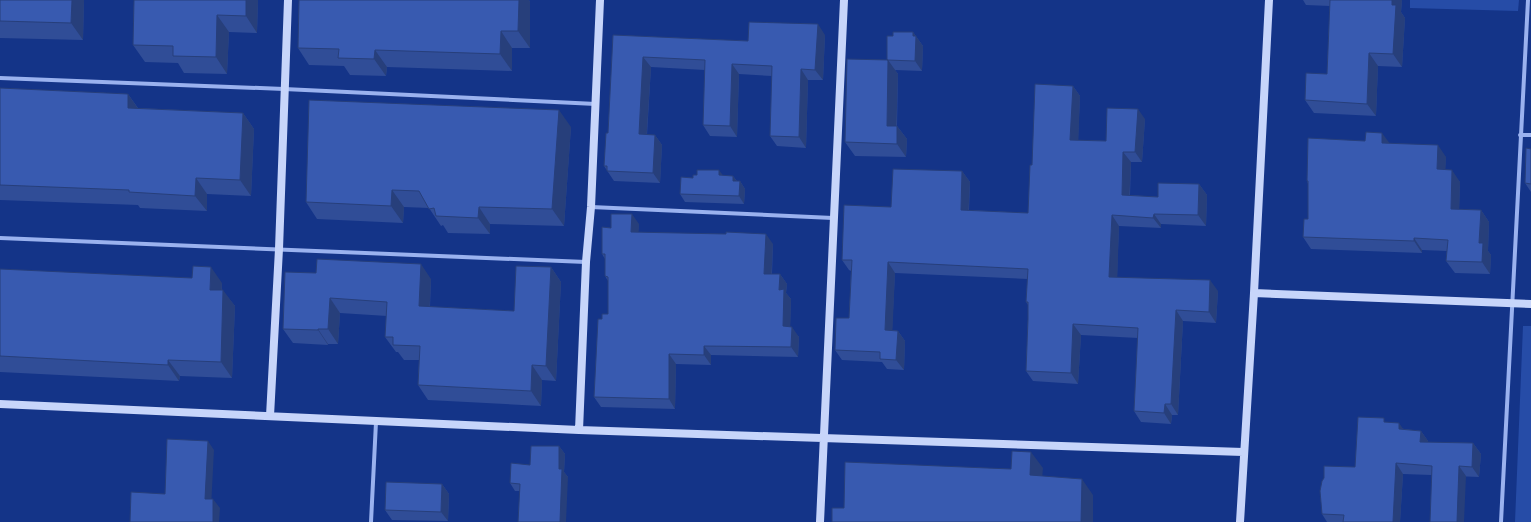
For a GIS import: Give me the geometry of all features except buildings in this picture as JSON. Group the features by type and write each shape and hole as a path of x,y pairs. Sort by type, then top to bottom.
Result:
{"street":[{"path":"270,416 279,249 288,0"},
{"path":"579,430 586,262 591,207 600,0"},
{"path":"820,522 844,0"},
{"path":"1240,522 1243,452 1254,293 1269,0"},
{"path":"1501,522 1528,0"},
{"path":"0,78 284,89 596,104"},
{"path":"1520,135 1531,135"},
{"path":"591,207 833,218"},
{"path":"0,238 586,262"},
{"path":"1254,293 1531,304"},
{"path":"0,404 579,430 1243,452"},
{"path":"371,522 376,422"}],"shaded area":[{"path":"1410,0 1519,0 1518,11 1410,8"},
{"path":"1523,326 1531,326 1531,522 1515,522"}]}
